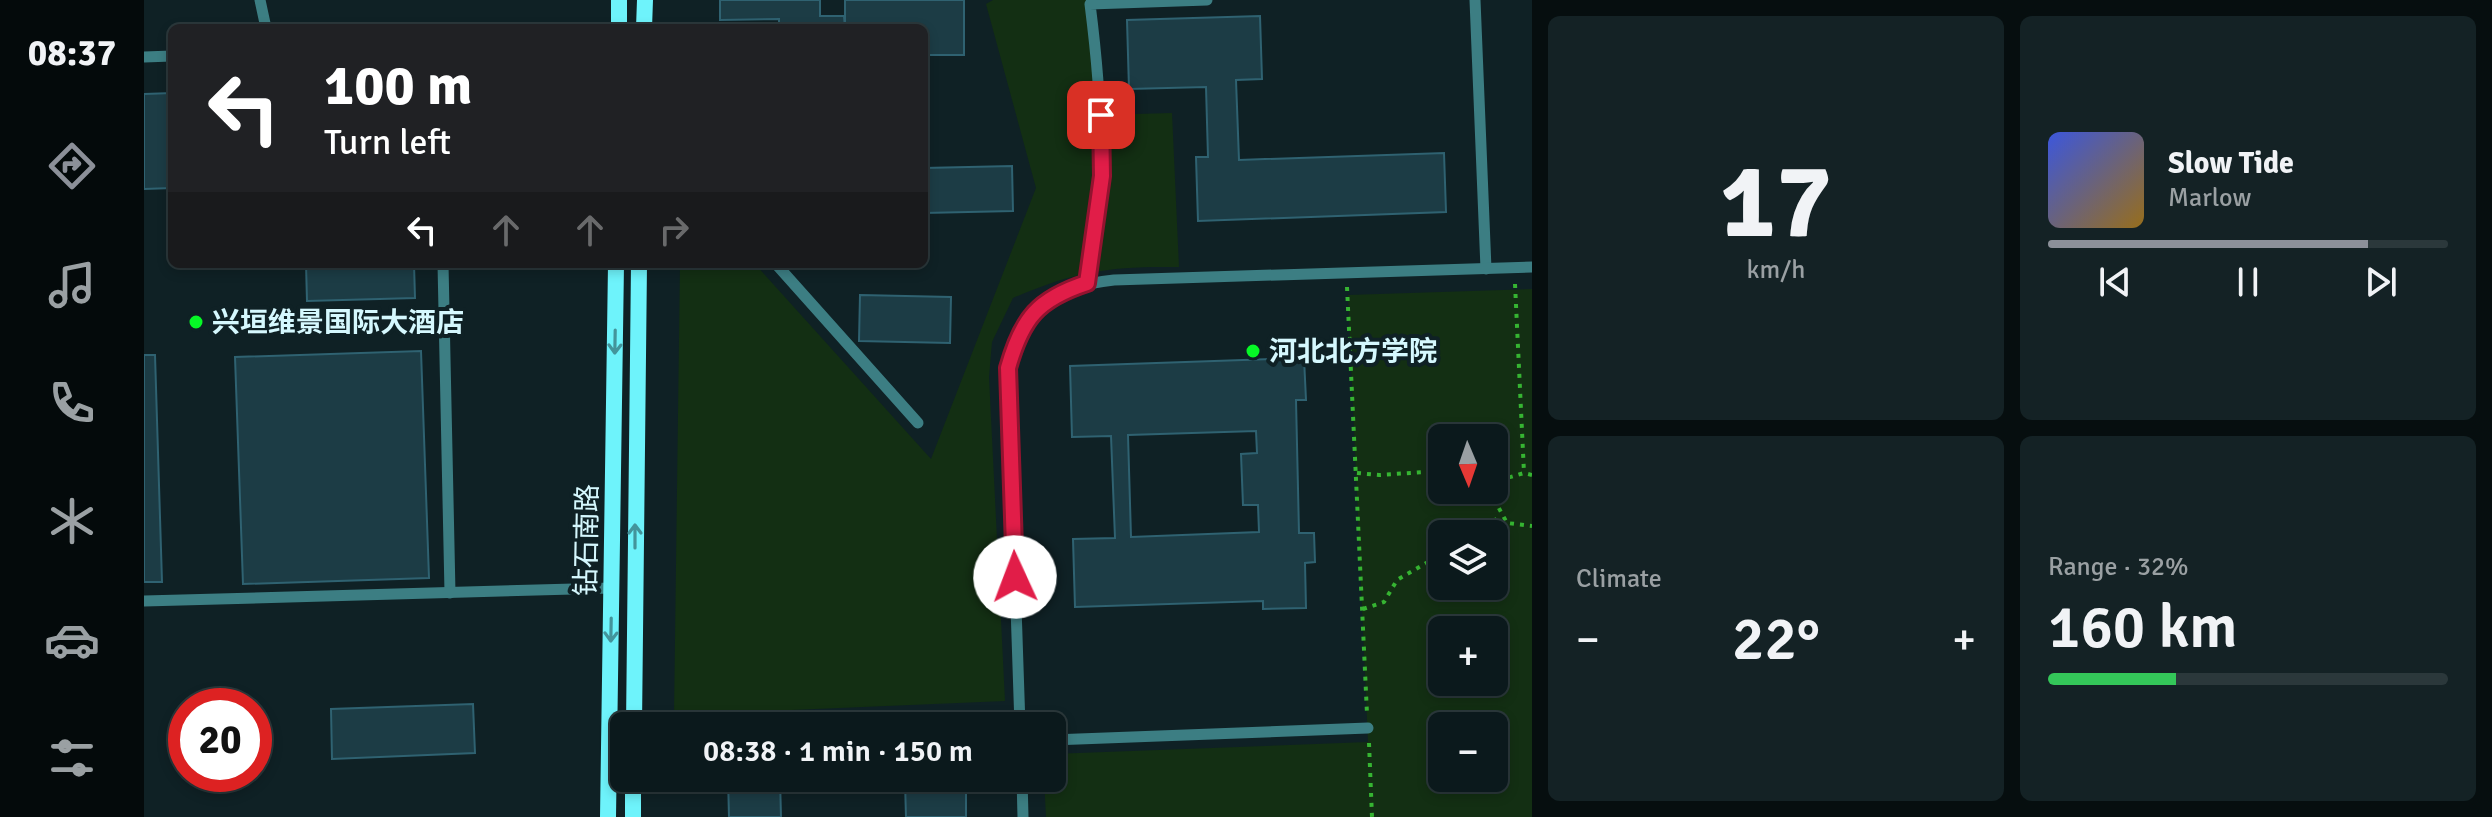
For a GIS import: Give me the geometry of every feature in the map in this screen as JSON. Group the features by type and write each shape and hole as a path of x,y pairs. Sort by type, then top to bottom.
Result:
{"main road":[{"path":"619,0 619,24"},
{"path":"644,24 645,0"},
{"name":"钻石南路","path":"608,817 616,268"},
{"name":"钻石南路","path":"634,712 639,268"},
{"path":"633,792 633,817"}],"lane":[{"path":"260,0 265,24"},
{"path":"1087,283 1102,176 1101,87 1090,4 1207,0"},
{"path":"1475,0 1486,269"},
{"path":"144,57 168,56"},
{"path":"1020,712 1008,368 1015,343 1033,314 1052,295 1087,283 1532,267"},
{"path":"443,268 450,593"},
{"path":"780,268 918,423"},
{"path":"144,601 611,588"},
{"path":"1066,739 1368,728"},
{"path":"1022,792 1023,817"}],"path":[{"path":"1515,268 1524,473"},
{"path":"1347,273 1372,817"},
{"path":"1356,473 1428,472"},
{"path":"1508,478 1514,474 1532,475"},
{"path":"1496,504 1501,517 1515,527 1532,526"},
{"path":"1495,520 1501,517"},
{"path":"1363,609 1384,602 1397,580 1428,562"}],"green space":[{"path":"993,0 1089,0 1101,115 1172,113 1179,267 1113,269 1075,276 1035,289 1013,298 992,342 989,377 1005,701 674,712 680,268 759,268 931,459 1036,188 986,4"},
{"path":"1532,289 1532,817 1046,817 1045,792 1066,792 1066,753 1368,742 1348,295"}],"building":[{"path":"720,0 820,0 820,16 844,16 845,24 779,24 779,19 720,20"},
{"path":"845,0 964,0 964,55 928,55 928,24 845,24"},
{"path":"1260,16 1262,79 1236,80 1239,160 1444,153 1446,212 1198,221 1196,157 1208,157 1206,87 1129,89 1127,20"},
{"path":"168,93 168,188 144,189 144,94"},
{"path":"1012,166 1013,211 928,213 928,168"},
{"path":"306,268 414,268 415,298 307,301"},
{"path":"860,295 951,297 950,343 859,341"},
{"path":"421,351 429,578 243,584 235,357"},
{"path":"144,355 155,355 162,582 144,582"},
{"path":"1304,358 1306,400 1296,400 1299,533 1314,533 1315,562 1305,563 1306,608 1263,609 1263,601 1075,607 1073,539 1115,538 1111,436 1072,437 1070,366","holes":["1256,431 1257,453 1241,454 1243,505 1258,505 1259,532 1131,537 1128,435"]},
{"path":"473,704 475,753 332,759 331,709"},
{"path":"728,792 780,792 781,817 729,817"},
{"path":"905,792 966,792 966,817 906,817"}],"place":[{"name":"兴垣维景国际大酒店","path":"196,322"},
{"name":"河北北方学院","path":"1253,351"}],"route":[{"path":"1015,577 1008,368 1015,343 1033,314 1052,295 1087,283 1102,176 1101,115"}]}
